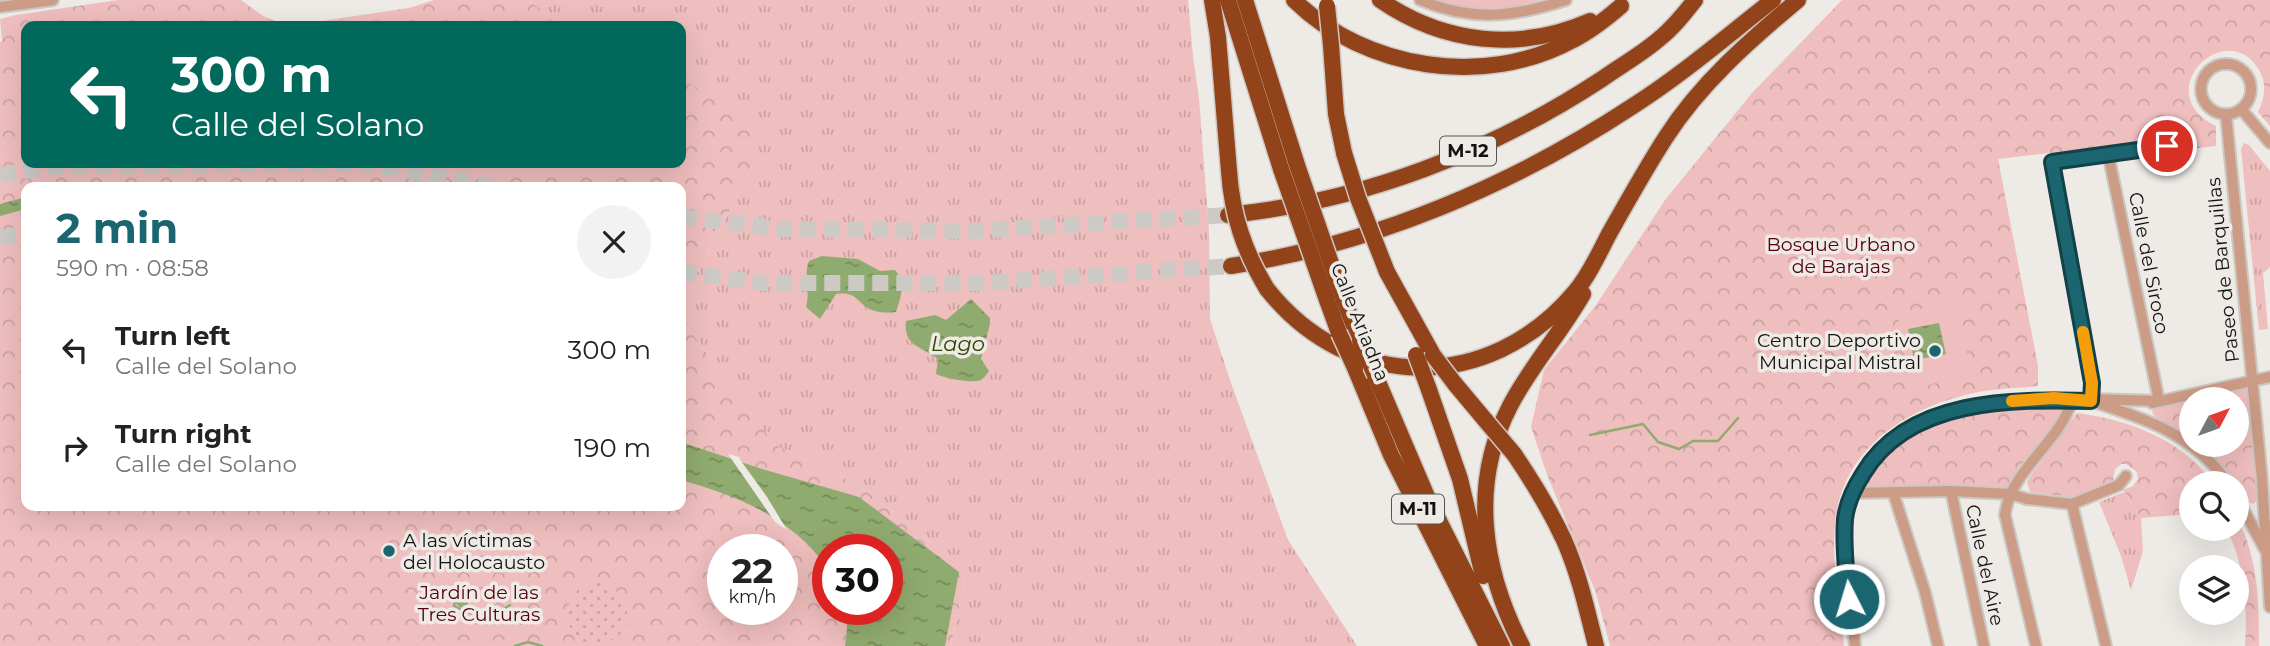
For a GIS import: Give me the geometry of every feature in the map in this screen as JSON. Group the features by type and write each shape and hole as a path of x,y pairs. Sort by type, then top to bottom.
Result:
{"highway":[{"path":"1212,0 1237,225 1246,251 1267,289 1301,325 1328,343 1391,366 1430,368 1457,365 1499,352 1525,338 1551,319 1577,290 1666,137 1704,87 1748,43 1798,0"},
{"name":"Calle Ariadna","path":"1228,0 1335,299 1360,341 1428,499 1502,646"},
{"name":"Calle Ariadna","path":"1245,0 1289,167"},
{"path":"1294,0 1324,26 1382,53 1421,63 1467,67 1513,62 1549,51 1586,33 1625,3"},
{"path":"1380,0 1408,18 1435,30 1482,40 1507,41 1553,34 1575,27 1625,3"},
{"name":"M-12","path":"1228,215 1270,210 1316,200 1412,174 1510,133 1584,91 1658,41 1695,0"},
{"name":"M-12","path":"1231,266 1353,237 1404,221 1497,183 1585,136 1635,105 1687,69 1773,0"},
{"path":"1326,3 1336,114 1344,153 1460,479 1487,590 1512,646"},
{"path":"1522,646 1499,595 1488,552 1484,506 1494,442 1510,406 1575,307 1604,256 1636,189"},
{"path":"1387,272 1433,355 1514,454 1542,497 1565,542 1586,602 1595,646"},
{"name":"Calle Ariadna","path":"1335,299 1339,333 1391,455 1487,646"}],"street":[{"path":"0,7 52,0"},
{"path":"1420,0 1460,13 1495,15 1532,10 1566,0"},
{"path":"2218,65 2236,66 2249,78 2251,95 2242,110 2226,115 2209,108 2201,93 2205,76 2218,65"},
{"path":"2242,110 2270,143"},
{"name":"Paseo de Barquillas","path":"2226,115 2269,556 2270,607"},
{"path":"2091,401 2092,383 2052,162 2167,146 2171,143"},
{"name":"Calle del Siroco","path":"2108,153 2159,401"},
{"path":"2111,408 2132,407 2270,377"},
{"path":"1855,646 1846,564 1845,519 1851,493 1868,464 1886,443 1912,426 1983,404 2042,399 2159,401"},
{"path":"2036,646 2006,515 2007,504 2011,494 2068,414 2072,400"},
{"path":"2120,400 2177,435 2203,455 2217,471"},
{"path":"2091,401 2152,419"},
{"path":"2152,419 2150,405 2159,401"},
{"path":"1851,493 1951,491 2011,494 2027,499 2072,504 2119,485 2126,476"},
{"name":"Calle del Aire","path":"1951,491 1984,646"},
{"path":"1893,492 1925,592 1938,646"},
{"path":"2072,504 2106,646"},
{"path":"2249,519 2269,556"}],"green space":[{"name":"Jardín de las Tres Culturas","path":"118,0 241,0 263,16 276,21 21,21 21,168 686,168 686,83 736,112 752,131 755,143 751,170 686,293 686,182 21,182 21,511 686,511 686,326 774,444 860,486 967,571 951,646 0,646 0,19"},
{"path":"434,0 528,0 555,21 322,21 409,8"},
{"path":"528,0 1188,0 1209,231 1210,319 1288,540 1357,646 951,646 967,571 860,486 774,444 686,326 686,293 751,170 755,141 743,119 731,108 686,83 686,21 555,21"},
{"path":"1435,0 1540,0 1487,9 1461,7"},
{"name":"Bosque Urbano de Barajas","path":"1842,0 2270,0 2270,126 2258,112 2264,91 2259,70 2245,55 2229,51 2213,55 2200,65 2191,79 2189,95 2197,112 2216,126 2216,146 2183,150 2189,138 2188,133 2180,127 2168,132 2162,140 1998,159 2038,366 2038,386 1984,391 1932,406 1886,432 1867,450 1852,471 1841,495 1835,523 1835,569 1844,646 1610,646 1596,593 1548,477 1531,427 1544,370 1596,305 1665,200 1752,93"},
{"path":"2244,143 2249,145 2270,171 2270,267 2263,273 2268,329 2259,330 2241,149"},
{"path":"303,168 320,168 321,182 304,182"},
{"name":"Centro Deportivo Municipal Mistral","path":"1956,302 1971,373 1912,390 1897,314"},
{"path":"2179,401 2179,432 2156,418 2152,412 2155,406"},
{"path":"2038,402 2061,403 2066,410 2011,494 1862,493 1875,462 1915,432 1985,407"},
{"path":"2249,406 2259,499 2253,504 2249,503 2249,471 2224,471 2210,457 2249,457"},
{"path":"2077,413 2116,421 2153,434 2179,449 2179,457 2189,457 2204,471 2179,471 2179,515 2141,518 2123,490 2133,486 2138,479 2137,472 2126,464 2115,469 2113,481 2071,497 2030,492 2027,482"},
{"path":"2124,492 2141,518 2143,551 2131,590 2121,556 2099,502"},
{"path":"2232,541 2247,541 2258,596 2259,646 2245,646 2246,625 2249,625 2249,555 2237,555"},
{"path":"603,582 623,596 629,620 617,639 591,646 571,633 567,607 579,588"}],"water":[{"path":"21,198 21,210 0,216 0,204"},
{"name":"Lago","path":"822,256 858,259 880,271 895,270 901,280 901,296 896,312 875,311 849,294 836,294 820,319 806,307 807,272 809,261"},
{"name":"Lago","path":"971,299 990,318 981,359 989,371 977,381 936,374 938,359 911,341 907,336 906,321 935,315 946,320"},
{"path":"1939,323 1946,354 1914,360 1908,329"},
{"path":"686,444 859,497 959,572 945,646 845,646 847,625 903,625 903,534 812,534 812,549 798,534 763,511 686,482"}],"pier":[{"path":"728,454 739,457 787,530 775,522"}],"waterway":[{"path":"1590,435 1643,424 1658,442 1679,449 1693,441 1718,441 1738,418"},
{"path":"461,603 464,604 460,601 457,603 464,608 467,600 461,597 455,600 454,606 475,614 489,614 510,605"},
{"path":"515,646 528,642 542,646"}],"tunnel":[{"path":"0,175 47,168"},
{"path":"391,168 466,182"},
{"path":"686,218 782,229 974,231 1228,215"},
{"path":"0,237 21,235"},
{"path":"686,273 765,283 985,283 1231,266"}],"slow traffic":[{"path":"2012,401 2054,398 2091,401 2092,383 2083,332"}],"place":[{"name":"Centro Deportivo Municipal Mistral","path":"1935,351"},
{"name":"A las víctimas del Holocausto","path":"389,551"}],"route":[{"path":"1849,599 1845,519 1851,493 1868,464 1886,443 1912,426 1983,404 2054,398 2091,401 2092,383 2052,162 2167,146"}]}
